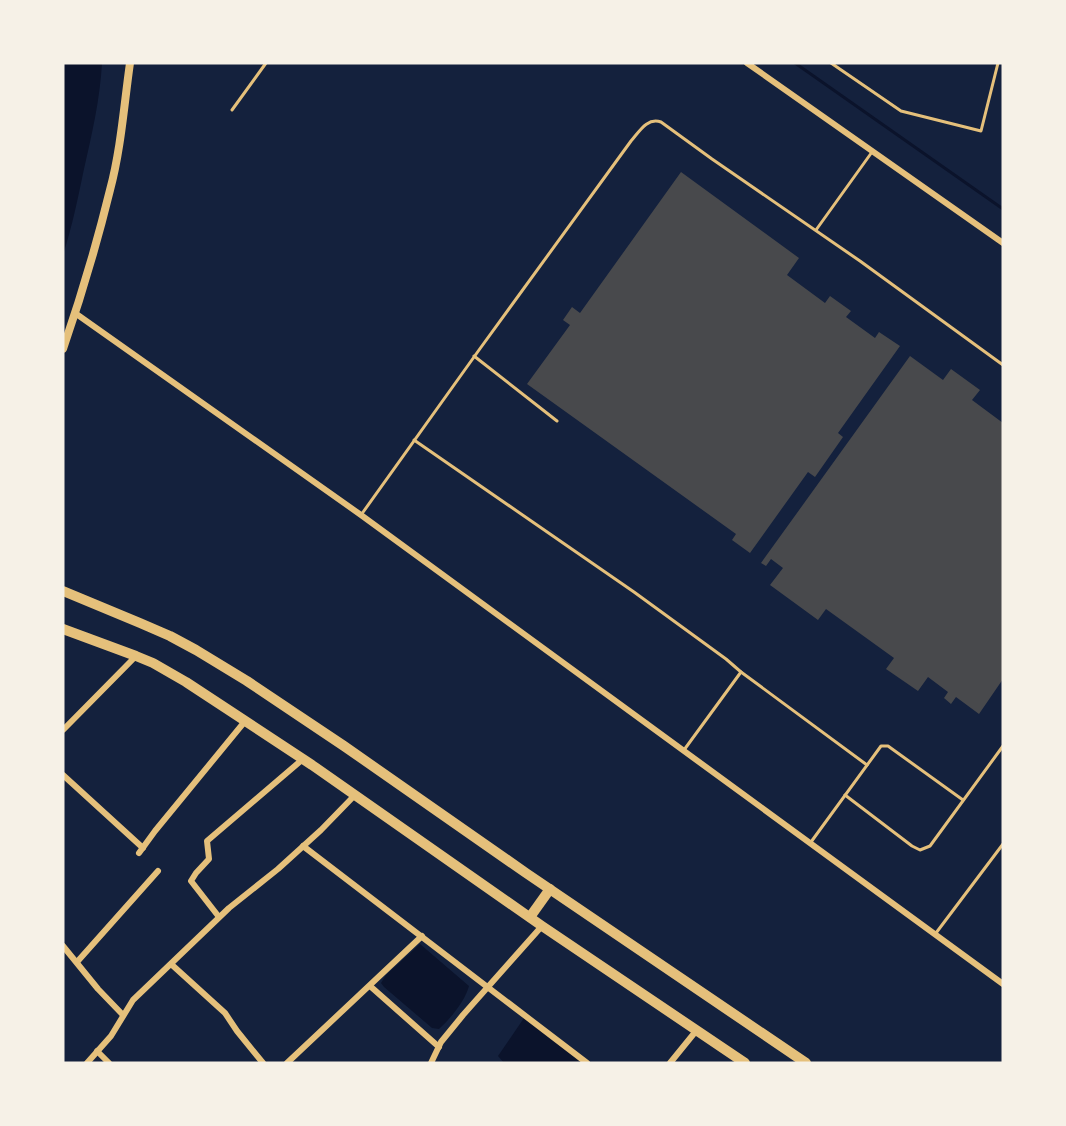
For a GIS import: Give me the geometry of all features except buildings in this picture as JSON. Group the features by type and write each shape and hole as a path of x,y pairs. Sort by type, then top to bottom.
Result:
{"main road":[{"path":"63,591 170,636 247,681 806,1063"},
{"path":"63,629 136,656 175,675 246,720 542,926 745,1063"},
{"path":"530,917 550,889"}],"street":[{"path":"63,349 111,189 130,63"},
{"path":"747,63 1003,243"},
{"path":"75,314 361,515 1003,984"},
{"path":"63,730 136,656"},
{"path":"63,775 141,851 246,720"},
{"path":"219,917 191,881 209,859 207,841 303,759"},
{"path":"87,1063 111,1036 133,1000 219,917 303,846 355,795"},
{"path":"303,846 587,1063"},
{"path":"77,962 158,871"},
{"path":"431,1063 441,1042 463,1014 542,926"},
{"path":"287,1063 422,936"},
{"path":"63,946 98,989 123,1015"},
{"path":"171,964 225,1013 263,1063"},
{"path":"370,986 439,1047"},
{"path":"670,1063 696,1031"},
{"path":"98,1051 109,1063"}],"lane":[{"path":"232,110 266,63"},
{"path":"831,63 901,111 981,131 998,63"},
{"path":"361,515 631,141 655,120 870,267 1003,365"},
{"path":"816,230 872,152"},
{"path":"474,356 557,421"},
{"path":"414,440 634,592 867,765"},
{"path":"683,751 741,672"},
{"path":"810,844 882,746 888,746 964,801"},
{"path":"845,795 920,850 930,846 1003,746"},
{"path":"935,935 1003,844"}],"water":[{"path":"65,63 102,63 93,130 63,255 63,76"},
{"path":"420,944 469,986 457,1009 439,1029 432,1028 381,983 386,975"},
{"path":"524,1018 587,1063 504,1063 498,1056"}],"waterway":[{"path":"795,63 1003,209"}]}
